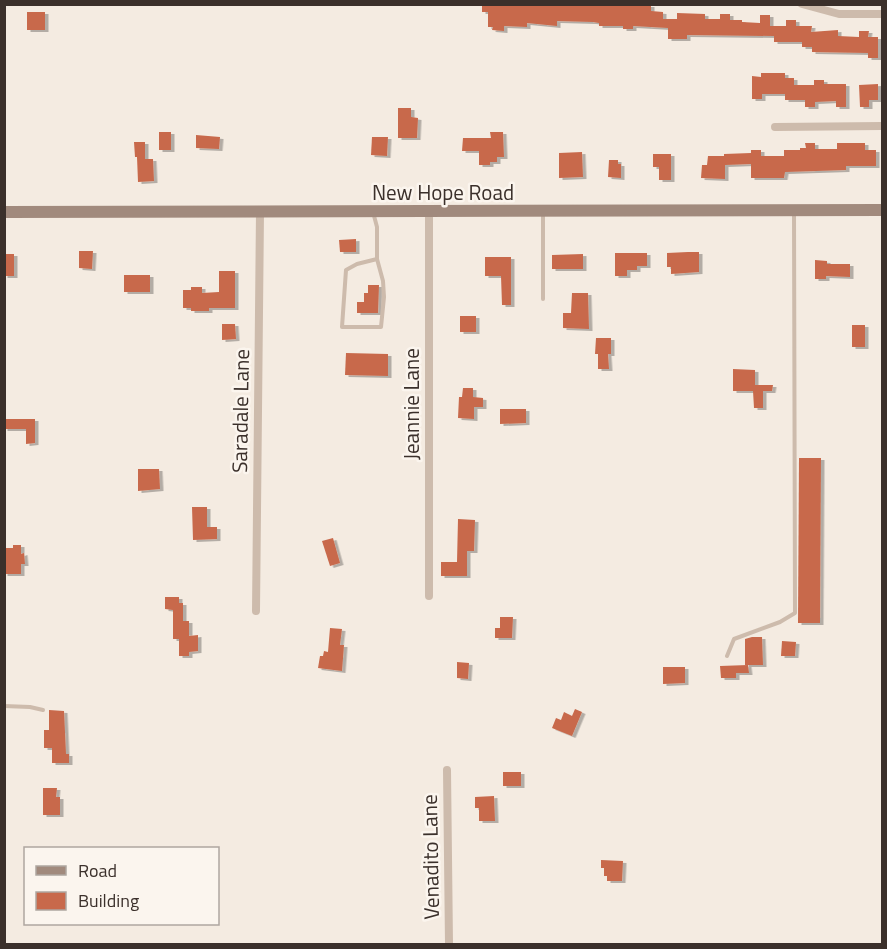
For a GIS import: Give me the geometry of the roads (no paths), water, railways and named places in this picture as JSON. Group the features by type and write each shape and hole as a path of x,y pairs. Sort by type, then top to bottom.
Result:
{"main road":[{"name":"New Hope Road","path":"4,212 882,210"}],"street":[{"path":"802,4 839,14 882,14"},
{"path":"775,127 882,126"},
{"name":"Jeannie Lane","path":"429,211 429,596"},
{"name":"Saradale Lane","path":"256,611 260,212"},
{"name":"Venadito Lane","path":"447,770 449,945"}],"lane":[{"path":"727,656 734,639 780,622 795,613 795,210"},
{"path":"543,211 543,299"},
{"path":"373,212 377,227 377,259 384,297 381,327 342,327 346,270 357,264 377,259"},
{"path":"4,706 43,710"}]}
